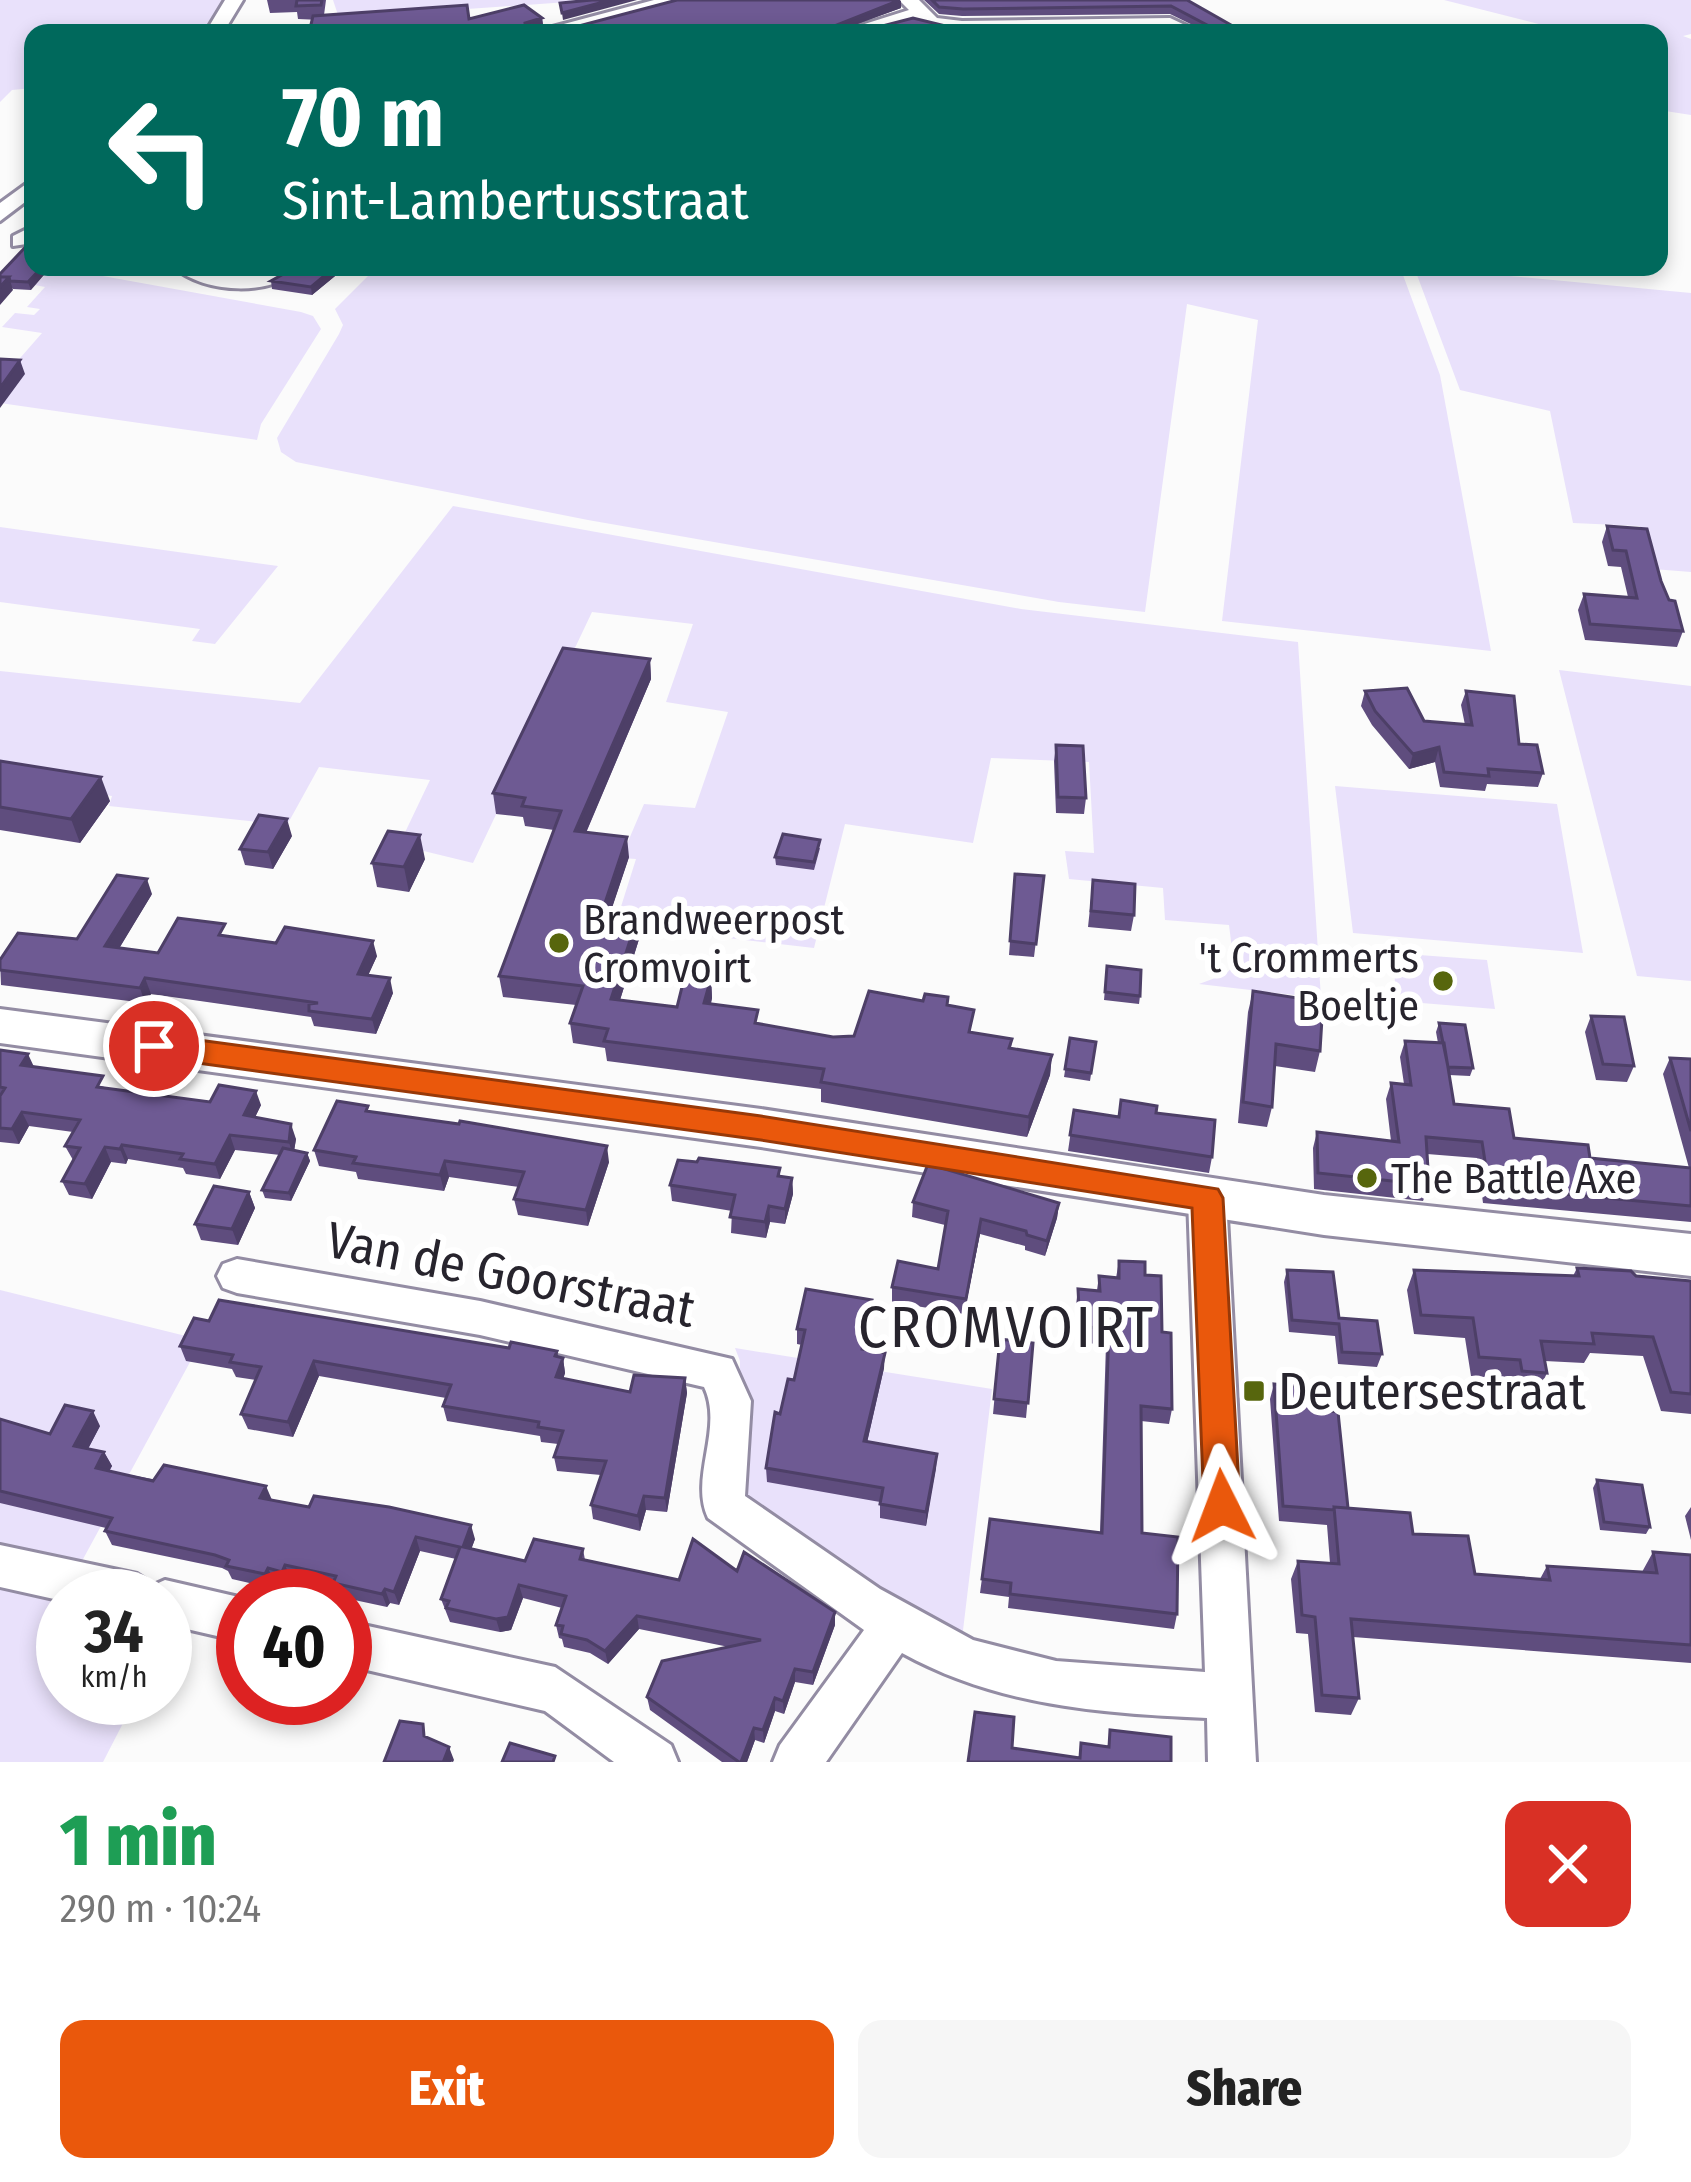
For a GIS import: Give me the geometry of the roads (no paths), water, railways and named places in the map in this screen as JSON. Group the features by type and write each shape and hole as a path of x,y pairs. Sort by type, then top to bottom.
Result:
{"main road":[{"path":"0,1026 761,1128 1207,1198 1558,1244 1691,1255"}],"street":[{"path":"576,24 677,0"},
{"path":"613,15 624,24"},
{"path":"889,24 923,17 962,24"},
{"path":"0,214 24,192"},
{"path":"233,276 259,281 281,276"},
{"path":"1207,1198 1232,1762"},
{"name":"Van de Goorstraat","path":"237,1276 480,1318 694,1363 717,1372 728,1384 733,1402 723,1504 737,1518 897,1622 952,1655 1002,1673 1053,1683 1230,1696"},
{"path":"0,1566 36,1574"},
{"path":"797,1762 897,1622"},
{"path":"372,1648 555,1690 654,1762"}],"place":[{"name":"Brandweerpost Cromvoirt","path":"559,943"},
{"name":"'t Crommerts Boeltje","path":"1443,981"},
{"name":"The Battle Axe","path":"1367,1178"},
{"name":"Deutersestraat","path":"1254,1391"}],"district":[{"name":"CROMVOIRT","path":"1007,1327"}]}
